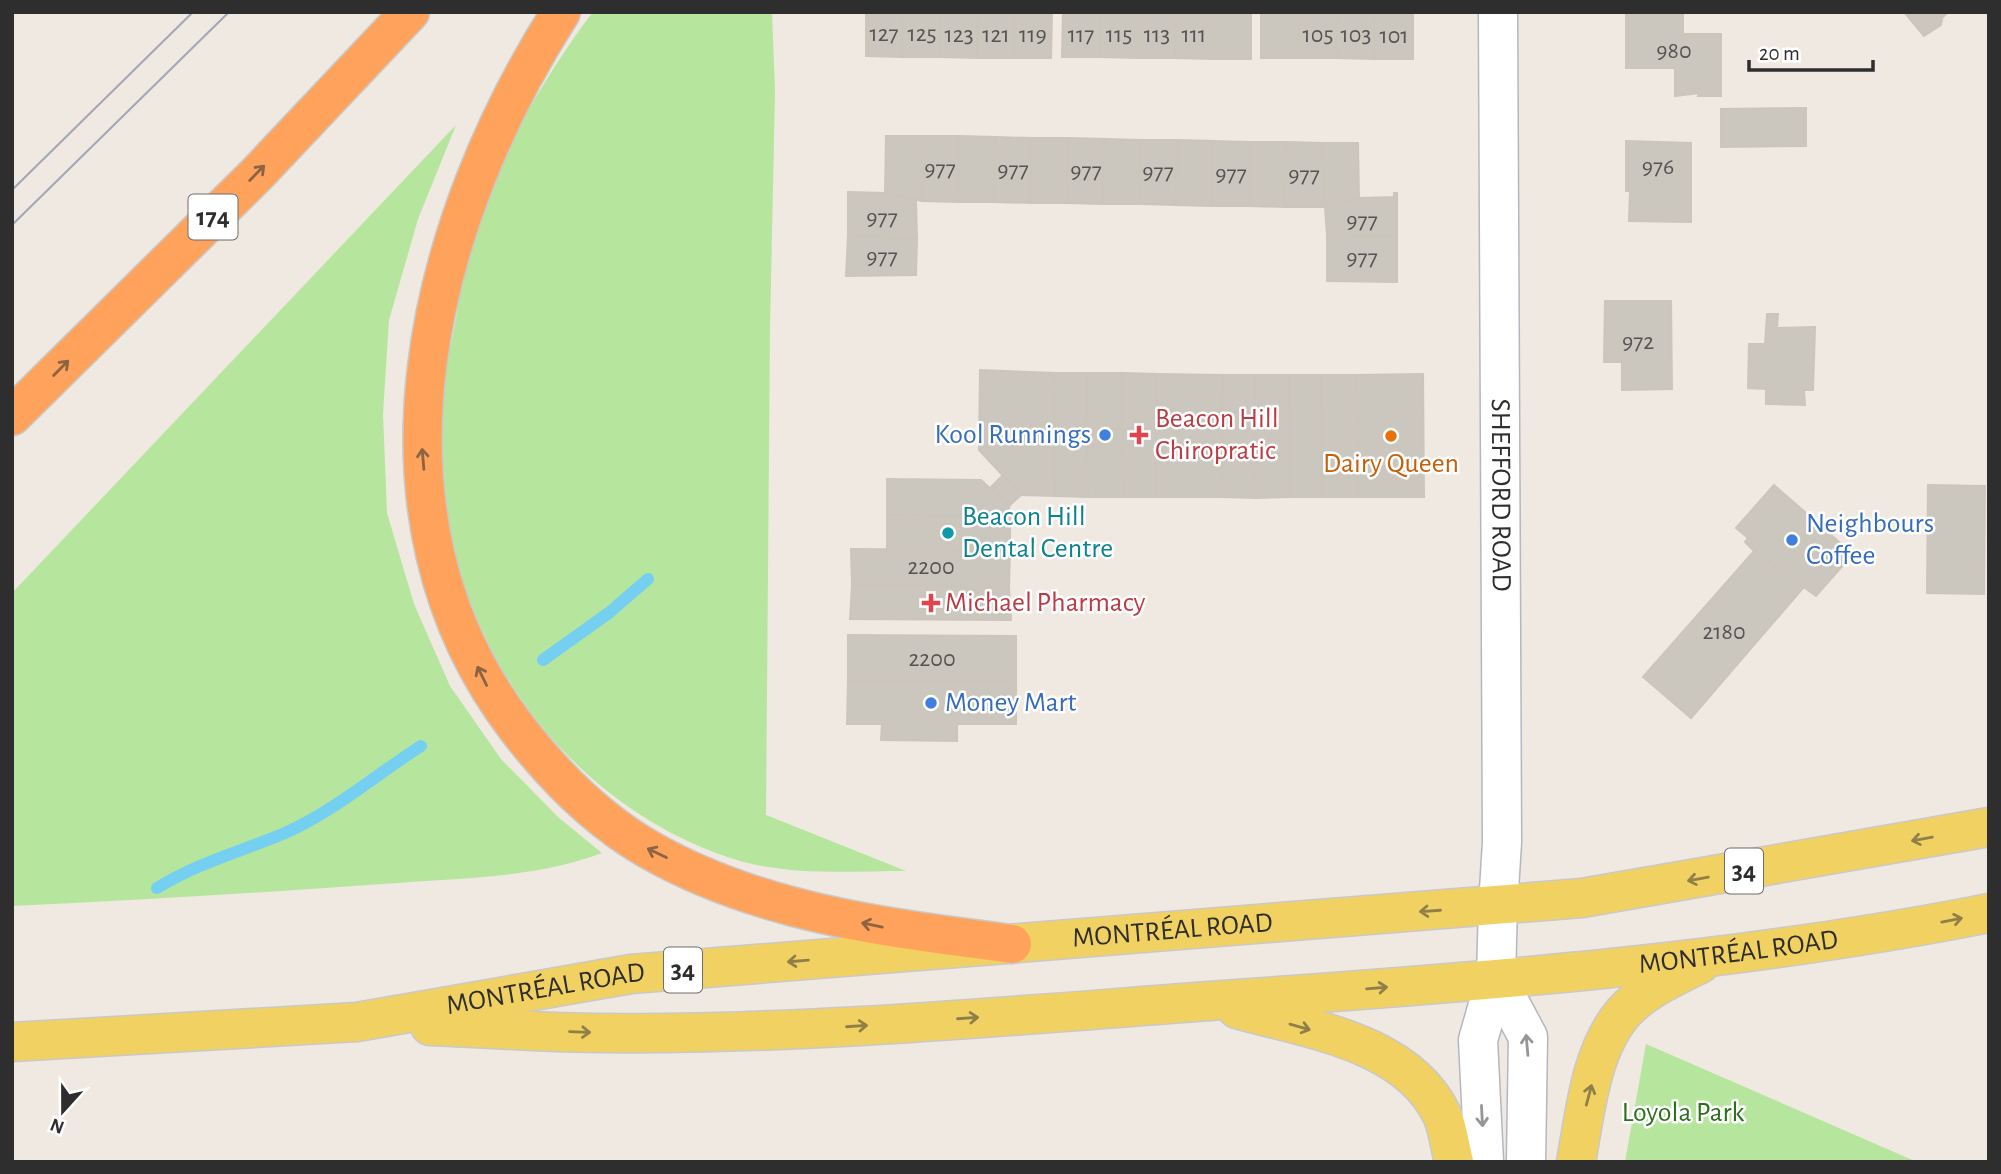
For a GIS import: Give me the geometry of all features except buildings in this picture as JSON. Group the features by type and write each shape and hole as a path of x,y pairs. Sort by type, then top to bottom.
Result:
{"highway":[{"name":"174","path":"12,416 258,173 410,12"},
{"path":"561,12 488,145 455,230 431,330 421,436 429,531 454,618 490,692 543,761 581,799 631,838 655,852 727,884 798,909 878,927 1012,944"}],"main road":[{"name":"MONTRÉAL ROAD","path":"357,1022 631,974 1498,906 1622,892 1989,827"},
{"name":"MONTRÉAL ROAD","path":"12,1042 357,1022 603,1033 818,1029 1211,1001 1496,977 1789,947 1989,912"},
{"path":"1576,1162 1586,1109 1605,1040 1623,1012 1644,995 1721,954"},
{"path":"1211,1001 1358,1044 1407,1070 1442,1115 1454,1162"}],"street":[{"name":"SHEFFORD ROAD","path":"1484,1162 1478,1040 1496,977 1502,828 1498,12"},
{"name":"SHEFFORD ROAD","path":"1496,977 1528,1037 1527,1162"}],"green space":[{"path":"593,12 772,12 775,92 766,815 906,871 823,872 760,866 710,851 655,824 580,768 538,722 497,660 467,592 448,521 439,406 470,242 505,153 557,62"},
{"path":"456,125 418,219 389,320 383,414 387,513 414,604 450,686 501,759 558,817 602,853 549,868 494,876 12,906 12,593"},
{"name":"Loyola Park","path":"1646,1044 1917,1162 1625,1162"}],"waterway":[{"path":"543,660 610,612 648,579"},
{"path":"157,888 204,864 303,824 338,804 421,746"}],"tram line":[{"path":"12,190 193,12"},
{"path":"12,225 229,12"}],"place":[{"name":"Kool Runnings","path":"1105,435"},
{"name":"Beacon Hill Chiropratic","path":"1139,435"},
{"name":"Dairy Queen","path":"1391,436"},
{"name":"Beacon Hill Dental Centre","path":"948,533"},
{"name":"Neighbours Coffee","path":"1792,540"},
{"name":"Michael Pharmacy","path":"931,603"},
{"name":"Money Mart","path":"931,703"}]}
